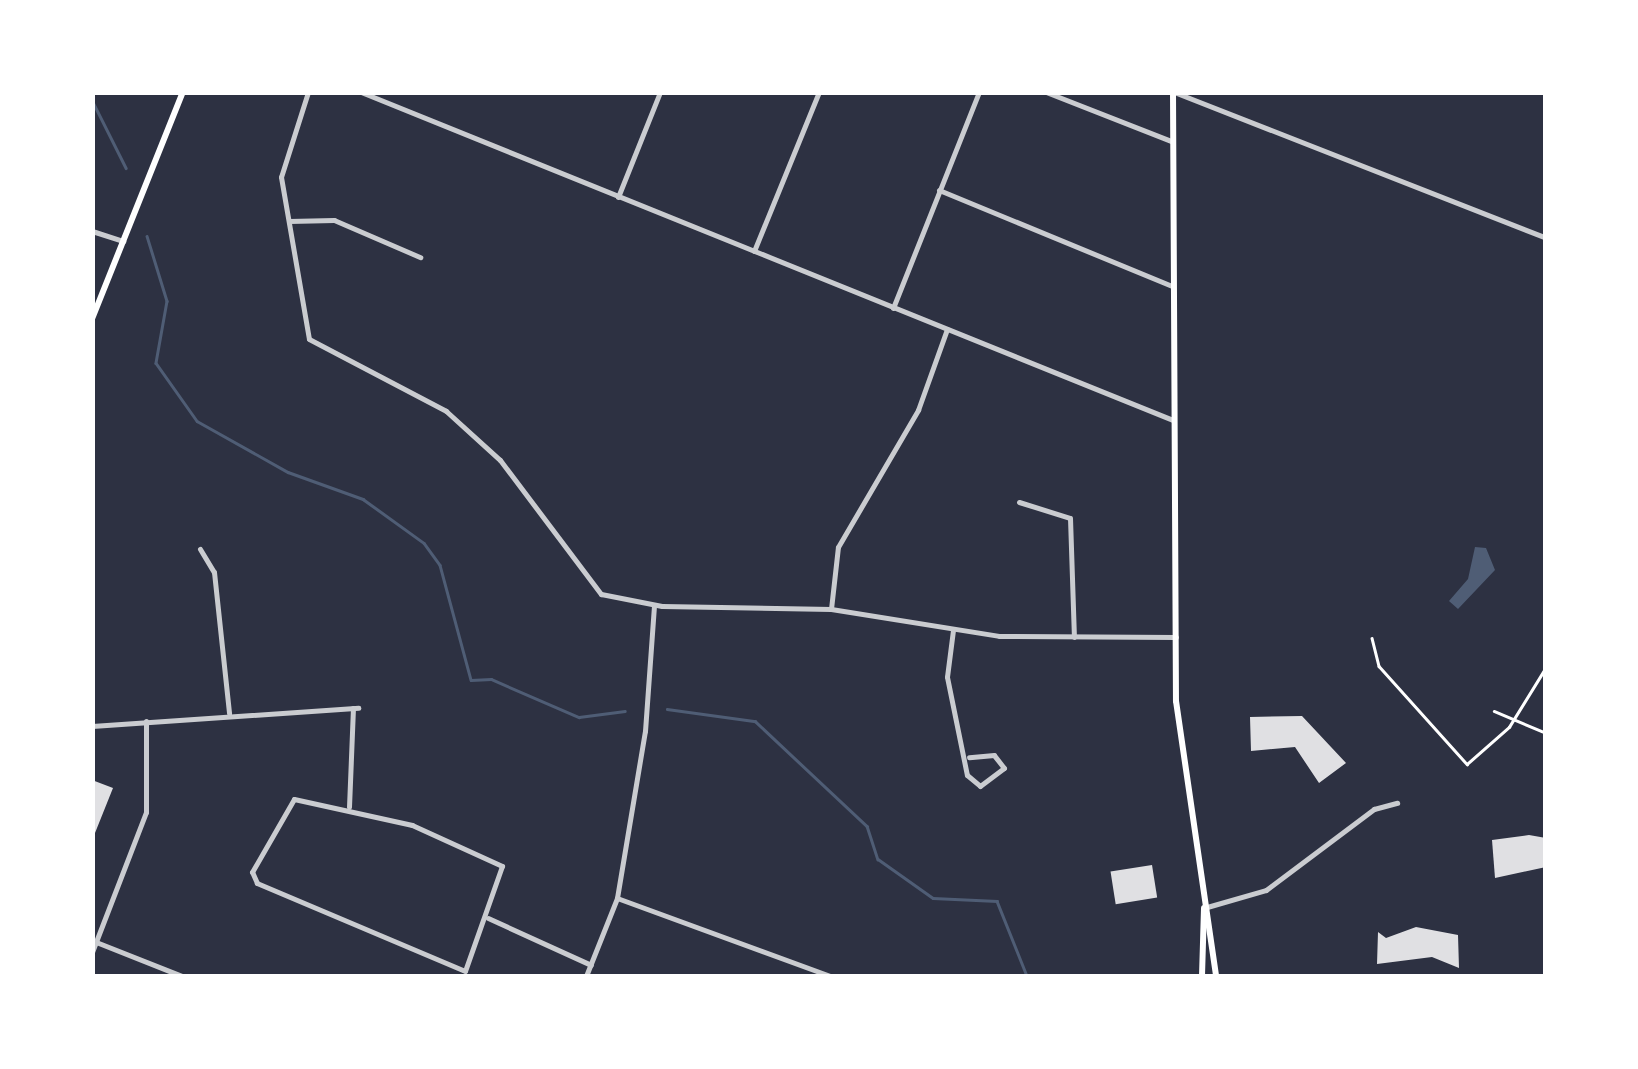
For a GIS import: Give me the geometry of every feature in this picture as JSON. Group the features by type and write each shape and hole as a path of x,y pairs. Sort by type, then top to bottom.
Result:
{"main road":[{"path":"92,320 182,92"},
{"path":"1173,92 1176,638 1204,906 1216,976"},
{"path":"1202,976 1204,906"}],"street":[{"path":"308,92 282,161 310,339 446,411 500,460 601,594 654,606 831,609 953,630 1176,638"},
{"path":"361,92 1173,420"},
{"path":"618,196 660,92"},
{"path":"754,251 819,92"},
{"path":"893,308 980,92"},
{"path":"1046,92 1171,141"},
{"path":"1173,92 1546,238"},
{"path":"939,190 1172,286"},
{"path":"289,221 334,220 420,258"},
{"path":"92,231 123,241"},
{"path":"831,609 838,547 918,410 948,328"},
{"path":"1019,502 1070,518 1074,636"},
{"path":"200,550 214,572 228,713"},
{"path":"586,976 617,898 645,731 654,606"},
{"path":"953,630 949,694 969,756 966,775 980,786 1004,768 994,755 969,756"},
{"path":"92,726 228,713 356,708 349,807"},
{"path":"92,952 146,812 146,721"},
{"path":"294,799 349,807 493,859 505,876 488,918 464,971 257,883 252,872 281,807 294,799"},
{"path":"1204,906 1266,890 1374,809 1398,803"},
{"path":"617,898 830,976"},
{"path":"488,918 592,964"},
{"path":"96,942 182,976"}],"path":[{"path":"1372,638 1379,666 1467,764 1513,720 1546,668"},
{"path":"1494,711 1546,733"}],"water":[{"path":"1475,547 1486,548 1495,570 1458,609 1449,601 1468,579"}],"building":[{"path":"1302,716 1346,763 1319,783 1295,747 1251,751 1250,717"},
{"path":"92,780 113,788 93,838 92,838"},
{"path":"1529,835 1546,838 1546,867 1495,878 1492,840"},
{"path":"1152,865 1157,898 1116,904 1111,872"},
{"path":"1416,927 1458,935 1459,968 1432,957 1377,964 1378,932 1386,938"}],"waterway":[{"path":"92,100 126,168"},
{"path":"147,236 167,301 156,363 197,421 288,472 363,499 424,543 440,565 471,680 491,679 579,717 625,711"},
{"path":"667,709 755,721 867,826 878,859 933,898 997,901 1027,976"}]}
